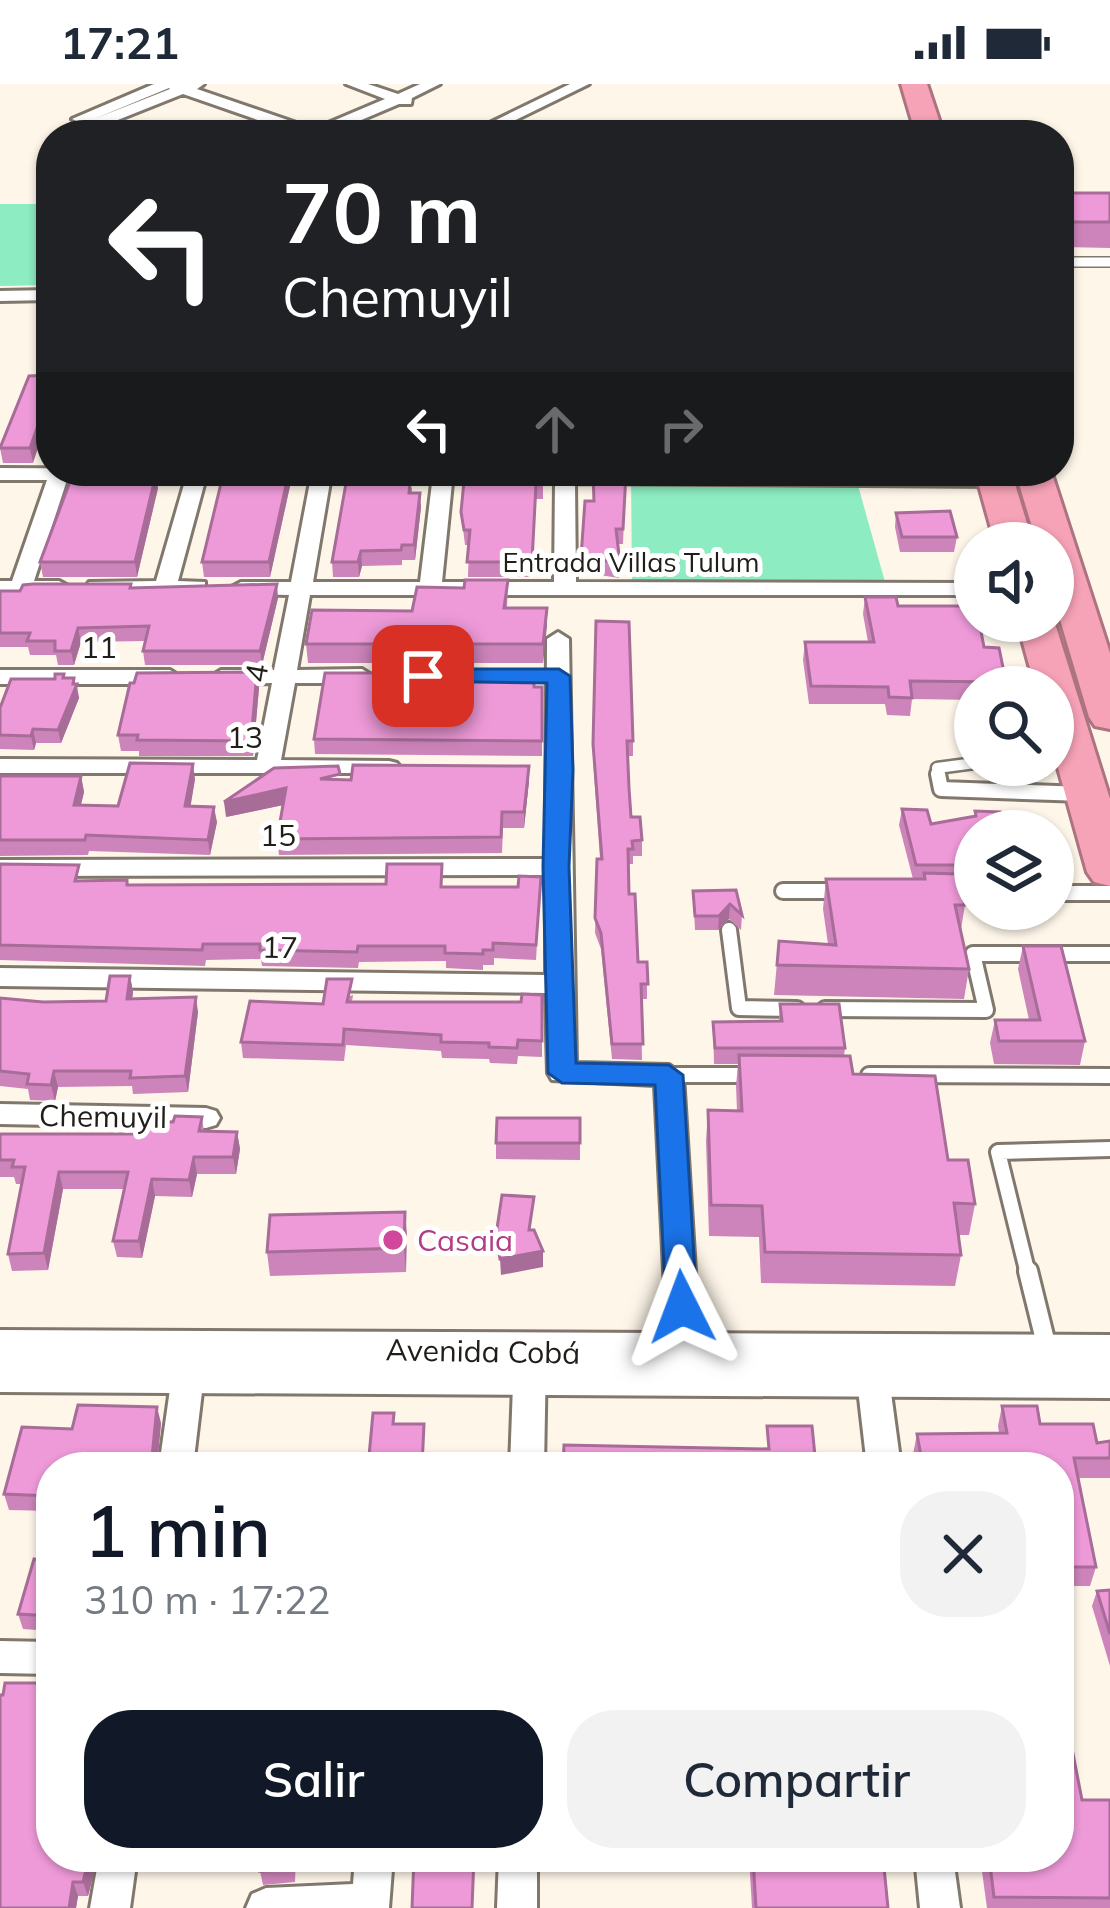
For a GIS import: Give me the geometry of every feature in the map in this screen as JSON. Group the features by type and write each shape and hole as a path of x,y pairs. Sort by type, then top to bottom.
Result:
{"highway":[{"path":"914,84 925,120"},
{"path":"997,486 1008,522"},
{"path":"1037,486 1045,522"},
{"path":"1074,622 1110,717"},
{"path":"1042,642 1091,810"}],"main road":[{"name":"Avenida Cobá","path":"0,1347 196,1345 530,1365 684,1353 1110,1381"},
{"name":"Avenida Cobá","path":"0,1375 530,1365 872,1368 1110,1352"}],"street":[{"path":"353,84 416,95"},
{"path":"383,84 416,95"},
{"path":"358,120 454,84"},
{"path":"505,120 582,84"},
{"path":"538,120 600,91 599,84"},
{"path":"104,120 180,85"},
{"path":"83,120 180,85 288,120"},
{"path":"1,298 36,296"},
{"path":"0,474 36,473"},
{"path":"10,586 53,486"},
{"path":"165,587 194,486"},
{"name":"4","path":"268,767 318,486"},
{"path":"430,590 441,486"},
{"path":"565,486 565,590"},
{"name":"Entrada Villas Tulum","path":"10,586 954,589"},
{"path":"558,640 547,676 562,1073 669,1075 684,1353"},
{"name":"11","path":"0,677 378,676"},
{"name":"13","path":"0,766 404,769"},
{"name":"15","path":"0,868 556,867"},
{"name":"17","path":"0,976 558,984"},
{"name":"Chemuyil","path":"0,1114 206,1118"},
{"path":"527,1452 530,1365"},
{"path":"872,1368 882,1452"},
{"path":"178,1452 188,1375"},
{"path":"0,1657 36,1658"},
{"path":"110,1908 116,1872"},
{"path":"266,1908 372,1901 373,1872"},
{"path":"517,1908 518,1872"},
{"path":"936,1872 940,1908"}],"lane":[{"path":"1074,262 1110,262"},
{"path":"954,766 937,768 940,789 1091,810"},
{"path":"782,891 847,891"},
{"path":"932,892 954,892"},
{"path":"1074,893 1110,893"},
{"path":"729,931 739,1008 986,1010 974,954 1110,955"},
{"path":"669,1075 758,1075"},
{"path":"848,1075 1110,1076"},
{"path":"1048,1353 998,1152 1110,1149"}],"green space":[{"path":"0,204 36,204 36,285 0,286"},
{"path":"631,486 858,486 885,582 632,585"}],"building":[{"path":"1074,193 1110,193 1110,222 1074,222"},
{"path":"29,376 36,376 36,431 30,448 0,448"},
{"path":"68,486 153,486 135,562 40,562"},
{"path":"220,486 286,486 269,562 202,562"},
{"path":"346,486 410,486 409,493 420,493 414,545 361,551 358,562 332,562"},
{"path":"464,486 536,486 532,562 467,562 470,530 464,530"},
{"path":"593,486 625,486 623,529 616,529 620,563 581,557 585,501 594,501"},
{"path":"950,511 954,537 902,537 896,513"},
{"path":"465,580 508,580 504,608 547,608 543,644 306,644 312,610 412,611 417,587 464,588"},
{"path":"131,584 130,588 277,584 260,651 143,651 149,626 78,628 71,651 55,651 55,641 27,641 30,633 0,633 0,591 20,591 23,585"},
{"path":"865,597 896,597 898,606 954,606 954,642 983,642 984,647 999,648 1003,666 954,666 954,681 910,681 912,698 889,697 888,687 811,686 805,642 874,642"},
{"path":"596,621 629,622 633,741 627,741 629,788 631,817 640,817 642,840 632,841 633,849 628,849 629,894 635,894 638,962 647,962 648,984 641,984 643,1044 612,1044 601,933 595,918 597,859 602,859 593,744"},
{"path":"257,672 251,741 137,740 138,735 118,735 130,683 137,673"},
{"path":"325,673 534,673 534,687 542,687 542,741 314,739"},
{"path":"55,674 74,678 77,684 58,730 33,729 31,736 0,735 0,708 11,679 55,679"},
{"path":"130,763 193,764 185,806 214,807 208,840 86,835 85,840 0,840 0,776 81,776 74,805 118,806"},
{"path":"353,765 529,766 524,812 502,812 501,837 277,839 286,788 224,802 274,768 338,766 340,774 320,779 351,780"},
{"path":"902,809 927,810 931,824 954,820 954,865 916,865"},
{"path":"0,864 79,865 75,881 127,880 127,885 386,884 387,864 442,864 441,887 518,887 519,876 541,877 536,945 493,943 493,950 483,950 483,954 445,953 445,946 358,946 357,952 260,950 260,944 203,944 202,950 0,945"},
{"path":"924,873 954,874 954,930 960,930 969,969 777,965 779,941 836,945 826,879 925,879"},
{"path":"736,890 742,915 730,904 719,916 695,916 693,891"},
{"path":"1023,946 1061,946 1085,1041 999,1041 995,1020 1040,1020"},
{"path":"110,976 130,976 127,999 196,997 185,1076 130,1078 131,1071 54,1071 51,1085 27,1084 29,1074 0,1071 0,998 106,1001"},
{"path":"327,979 352,979 347,1002 521,1002 522,994 542,995 542,1041 518,1040 517,1048 489,1047 489,1043 441,1042 441,1035 344,1029 343,1045 241,1042 250,1001 323,1004"},
{"path":"780,1004 839,1004 845,1048 715,1048 713,1022 782,1021"},
{"path":"739,1055 850,1056 853,1074 935,1076 948,1160 968,1160 975,1204 954,1203 961,1255 765,1252 762,1206 711,1205 708,1110 742,1111"},
{"path":"175,1116 202,1117 199,1131 237,1132 233,1157 194,1157 189,1180 152,1179 139,1241 113,1241 128,1172 59,1172 44,1253 8,1254 25,1167 12,1167 14,1160 0,1160 0,1134 144,1134 148,1121 173,1122"},
{"path":"497,1118 580,1118 580,1143 496,1143"},
{"path":"502,1195 534,1197 529,1230 534,1230 543,1251 500,1259 496,1235"},
{"path":"405,1212 404,1248 267,1252 270,1215"},
{"path":"78,1405 157,1407 152,1452 36,1452 36,1495 4,1494 22,1427 72,1429"},
{"path":"1002,1406 1037,1406 1040,1424 1093,1424 1097,1443 1110,1441 1110,1458 1074,1458 1074,1452 920,1452 917,1434 1007,1433"},
{"path":"373,1413 394,1413 393,1424 424,1424 423,1452 369,1452"},
{"path":"767,1426 812,1426 815,1452 564,1452 564,1445 769,1449"},
{"path":"1074,1458 1096,1567 1074,1567"},
{"path":"34,1559 36,1615 18,1614"},
{"path":"1110,1590 1110,1634 1097,1591"},
{"path":"5,1683 36,1683 36,1872 85,1872 83,1882 73,1882 69,1908 0,1908"},
{"path":"1074,1759 1082,1800 1110,1800 1110,1898 994,1897 991,1872 1074,1872"},
{"path":"413,1872 473,1872 472,1908 412,1908"},
{"path":"754,1872 884,1872 888,1908 756,1908"}],"place":[{"name":"Casaia","path":"393,1240"}],"route":[{"path":"423,676 559,676 556,867 562,1073 669,1075 682,1307"}]}
